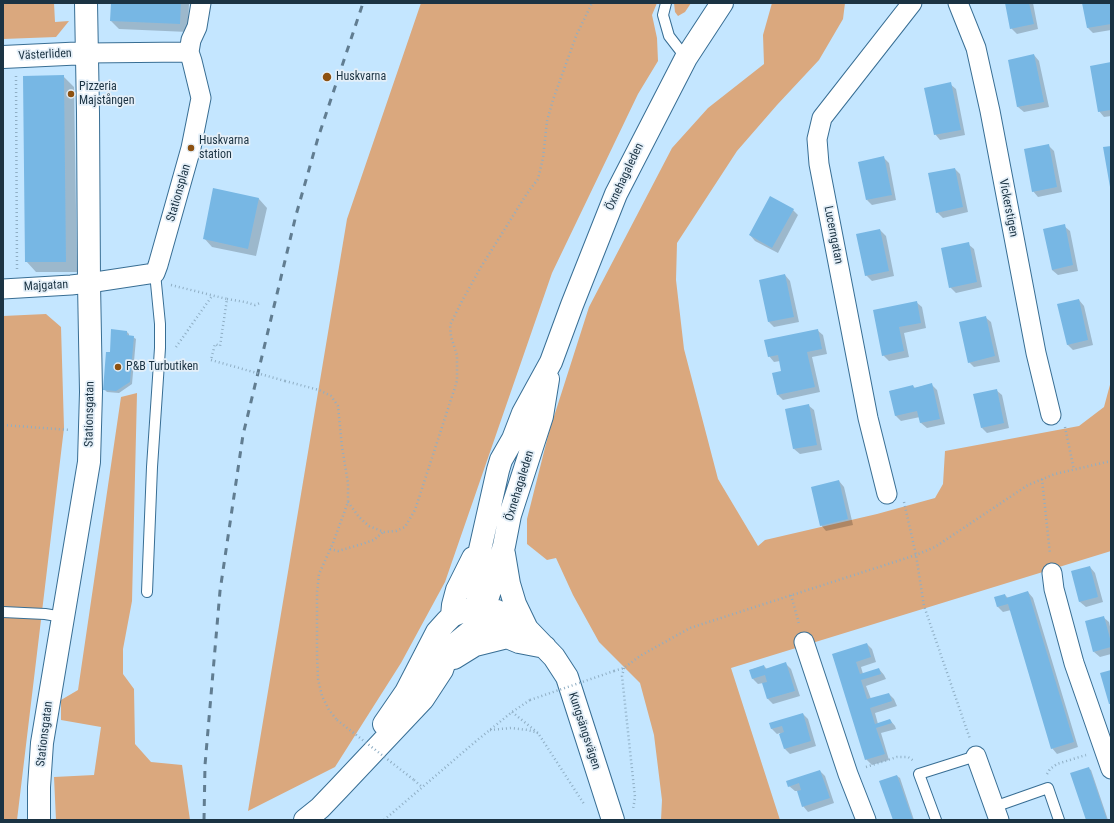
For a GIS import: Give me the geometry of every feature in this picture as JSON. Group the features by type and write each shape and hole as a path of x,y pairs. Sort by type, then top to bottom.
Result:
{"street":[{"name":"Stationsgatan","path":"39,820 39,787 42,743 89,462 90,430 86,3"},
{"path":"87,53 189,52 191,40 197,27 201,3"},
{"name":"Öxnehagaleden","path":"484,609 477,596 475,588 477,564 481,541 490,510 501,460 514,439 523,413 551,362 616,194 686,58 722,3"},
{"name":"Lucerngatan","path":"887,494 868,418 819,164 817,139 822,118 912,3"},
{"name":"Vickerstigen","path":"958,3 976,48 990,111 1036,353 1051,415"},
{"name":"Stationsplan","path":"155,273 191,148 201,98 189,52"},
{"name":"Västerliden","path":"3,57 87,53"},
{"path":"88,283 155,273"},
{"name":"Majgatan","path":"10,288 88,283"},
{"name":"Öxnehagaleden","path":"305,820 320,808 423,699 442,670 447,655 454,644 471,631 481,619 504,546 510,514 542,416 551,362"},
{"name":"Öxnehagaleden","path":"452,616 457,590 481,541"},
{"name":"Kungsängsvägen","path":"504,546 509,584 515,604 518,634"},
{"path":"1052,573 1054,589 1074,663 1111,769"},
{"name":"Öxnehagaleden","path":"341,786 406,692 437,632 452,616 466,610 484,609"},
{"name":"Kungsängsvägen","path":"484,609 488,618 496,628 518,634 544,647 554,657 567,677 622,818"},
{"path":"442,670 457,656 475,645 518,634"},
{"path":"804,642 848,774 866,820"},
{"path":"976,756 996,813"}],"lane":[{"path":"666,3 663,15 669,36 686,58"},
{"path":"147,592 152,467 160,348 160,324 155,273"},
{"path":"3,612 45,614 63,617"},
{"path":"936,820 919,774 976,756"},
{"path":"996,813 1048,788 1059,820"}],"path":[{"path":"348,502 358,517 369,526 384,532 396,531 405,528 414,510 457,380 457,355 451,337 450,325 481,268 526,195 538,179 543,158 547,121 553,100 576,36 592,3"},
{"path":"10,288 16,83"},
{"path":"155,273 170,285 255,305 260,303"},
{"path":"174,349 213,295"},
{"path":"227,299 220,346 215,344 211,360 325,393 331,396 338,406 342,447 348,483 348,502 319,574 317,600 318,679 322,696 329,710 337,720 414,780 422,788"},
{"path":"1051,415 1064,421 1074,470"},
{"path":"3,426 90,430"},
{"path":"384,820 489,730 530,700 624,668 640,656 690,628 916,555 935,547 1028,485 1054,474 1111,461"},
{"path":"1042,479 1052,573"},
{"path":"887,494 904,498 916,555 924,606 976,756"},
{"path":"330,549 338,551 359,545 374,540 384,532"},
{"path":"791,595 804,642"},
{"path":"622,818 635,797 622,676 624,668"},
{"path":"512,712 538,733 587,808"},
{"path":"489,730 511,728 538,733"},
{"path":"1048,788 1046,776 1050,769 1057,764 1104,749"},
{"path":"848,774 897,757 908,757 915,762 919,774"}],"shaded area":[{"path":"3,3 54,3 55,22 69,21 56,37 3,39"},
{"path":"421,3 657,3 652,15 657,38 658,61 638,94 552,273 445,582 401,663 335,767 248,811 347,219"},
{"path":"674,3 691,3 685,12 678,16 675,12"},
{"path":"772,3 845,3 843,19 819,60 737,151 677,243 676,280 684,349 718,479 758,546 765,540 877,514 935,498 943,484 945,451 1079,426 1104,407 1111,381 1111,551 731,668 780,820 661,820 662,800 654,735 640,683 599,642 573,595 556,558 547,560 527,544 527,519 549,432 589,307 672,148 708,108 764,64 763,35"},
{"path":"46,314 61,327 64,428 17,820 3,820 3,316"},
{"path":"137,393 132,601 123,649 123,674 134,689 135,744 151,762 182,765 190,820 56,820 54,777 94,775 101,727 61,720 61,700 78,690 121,397"}],"building":[{"path":"111,3 181,3 180,24 110,21"},
{"path":"1005,3 1029,3 1034,24 1010,29"},
{"path":"1082,3 1111,3 1111,24 1087,28"},
{"path":"1034,54 1044,102 1017,107 1008,60"},
{"path":"1111,62 1111,110 1098,112 1090,66"},
{"path":"64,75 66,262 25,262 23,76"},
{"path":"951,82 961,130 934,135 924,88"},
{"path":"1049,144 1057,187 1032,192 1024,149"},
{"path":"1111,146 1111,187 1110,187 1103,147"},
{"path":"884,156 892,195 866,200 858,162"},
{"path":"955,168 963,207 936,213 928,173"},
{"path":"213,188 259,198 248,249 203,239"},
{"path":"770,196 794,209 772,248 749,235"},
{"path":"1065,224 1073,265 1052,270 1043,229"},
{"path":"880,229 889,271 865,276 856,234"},
{"path":"969,242 977,282 949,288 941,248"},
{"path":"785,274 794,317 768,322 759,280"},
{"path":"1079,299 1088,340 1067,345 1057,304"},
{"path":"917,301 921,323 899,327 904,351 882,356 873,310"},
{"path":"986,316 995,356 968,363 959,322"},
{"name":"P&B Turbutiken","path":"111,329 127,331 127,335 134,336 130,382 116,391 103,390 106,352 110,352"},
{"path":"818,329 822,349 807,352 815,387 777,395 772,373 781,371 778,355 768,357 764,340"},
{"path":"932,383 940,419 920,423 917,411 895,416 889,391 913,385 914,388"},
{"path":"997,389 1004,423 981,428 973,394"},
{"path":"809,404 817,445 793,449 785,409"},
{"path":"839,480 848,519 820,526 811,487"},
{"path":"1090,566 1098,597 1079,602 1071,571"},
{"path":"1028,591 1074,742 1051,749 1008,604 997,607 994,597 1005,594 1006,598"},
{"path":"1104,616 1111,647 1093,652 1085,621"},
{"path":"867,643 871,657 856,662 860,674 879,668 881,674 861,680 867,699 889,693 892,701 870,708 875,724 890,719 892,723 876,728 885,754 865,760 832,654"},
{"path":"786,662 795,691 767,699 762,683 767,682 765,675 752,679 749,670 764,665 765,669"},
{"path":"1111,670 1111,704 1109,704 1100,673"},
{"path":"803,713 811,741 784,749 779,734 784,732 782,726 771,729 769,723"},
{"path":"1089,767 1107,820 1086,820 1070,773"},
{"path":"820,770 830,798 802,807 797,791 801,790 799,783 788,787 786,781"},
{"path":"897,775 913,820 893,820 879,781"}],"railway":[{"path":"204,820 205,765 220,591 243,435 296,215 318,138 363,3"}],"place":[{"name":"Huskvarna","path":"327,77"},
{"name":"Pizzeria Majstången","path":"71,94"},
{"name":"Huskvarna station","path":"191,148"},
{"name":"P&B Turbutiken","path":"118,367"}]}
